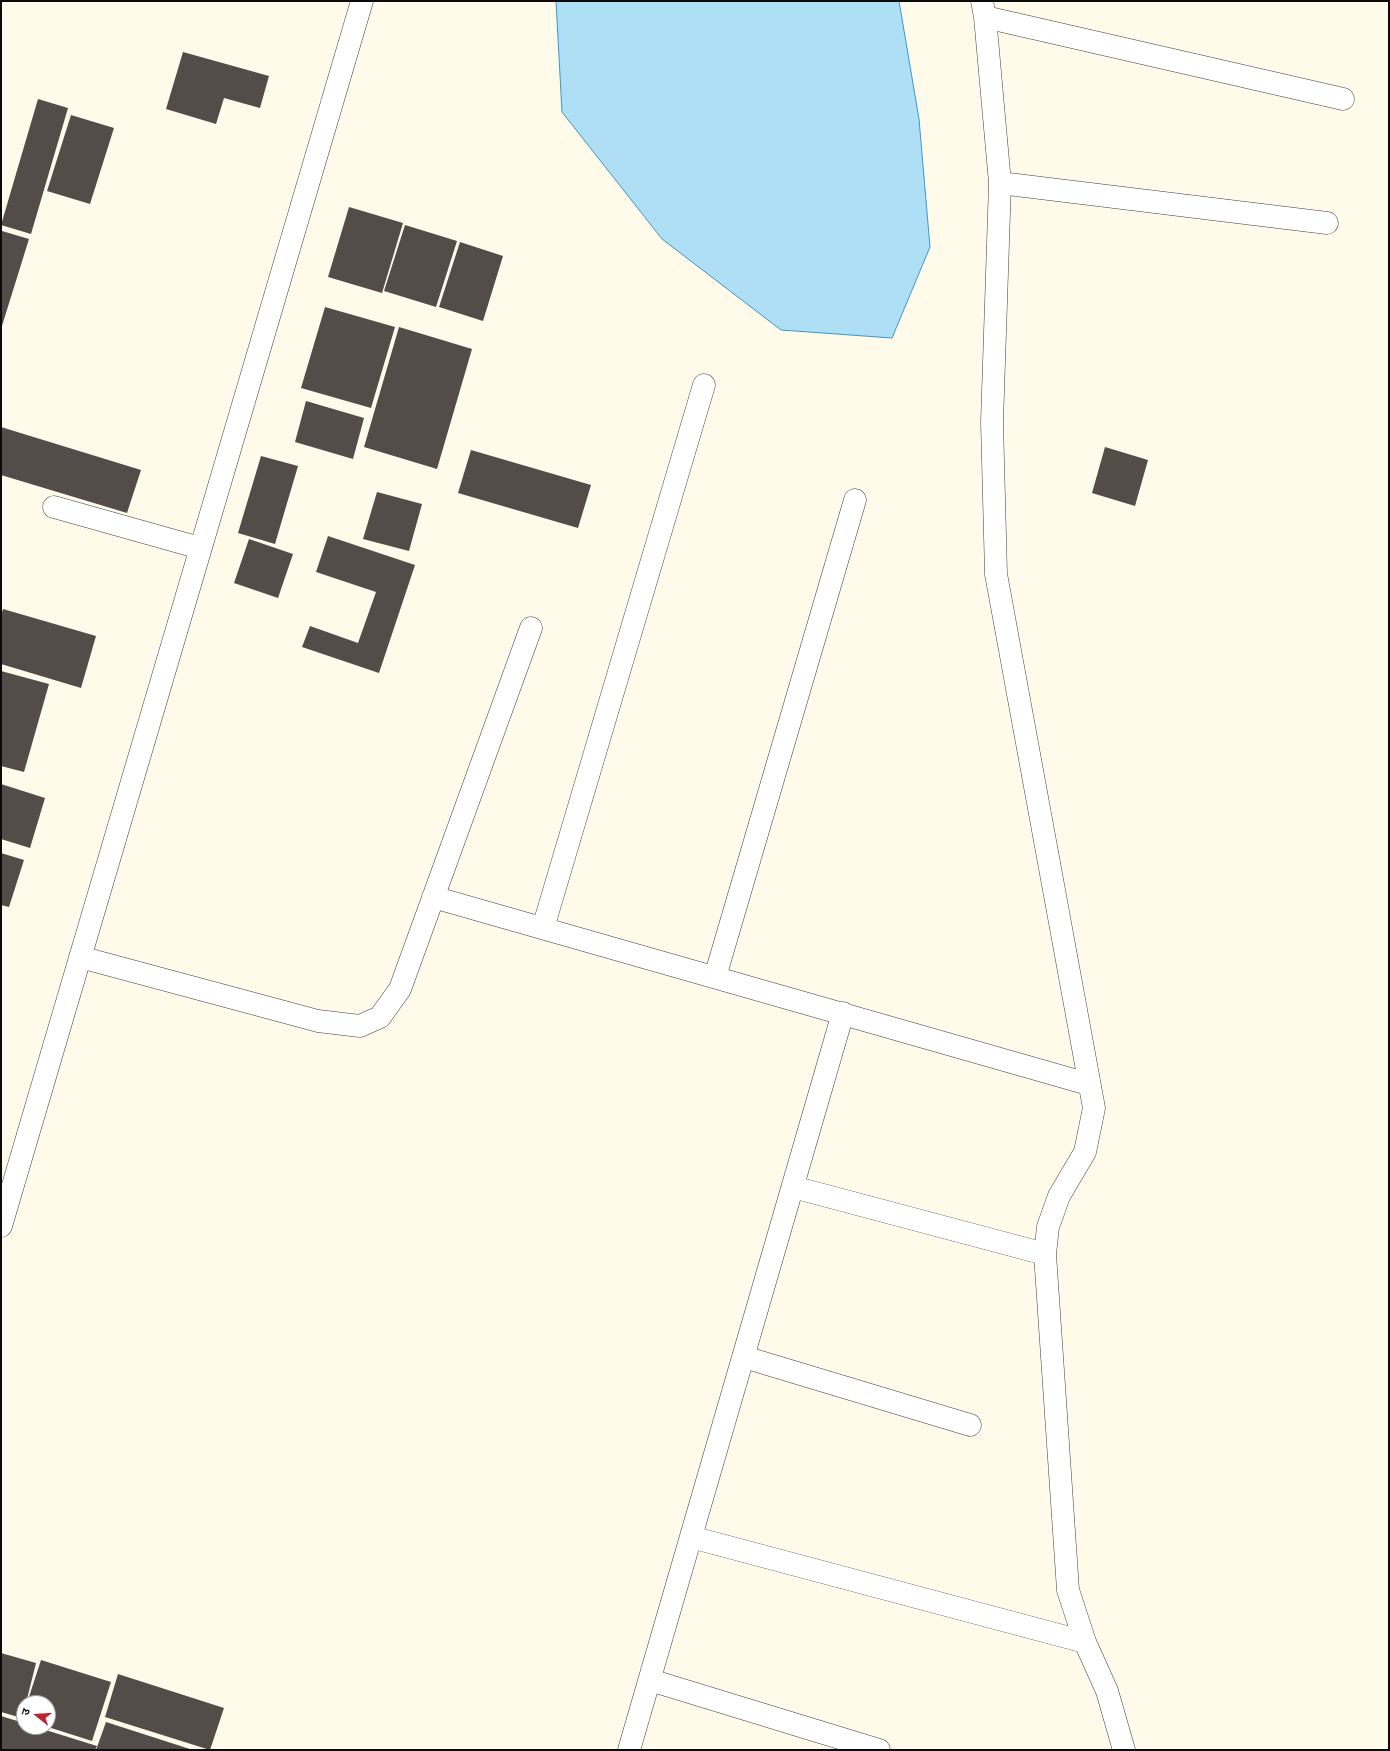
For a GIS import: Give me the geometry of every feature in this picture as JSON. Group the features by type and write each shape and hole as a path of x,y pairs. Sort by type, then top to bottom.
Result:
{"street":[{"path":"1,1226 362,1"},
{"path":"1124,1750 1107,1691 1085,1642 1068,1590 1048,1277 1045,1254 1048,1228 1059,1196 1085,1152 1094,1108 1088,1084 996,574 992,422 1000,183 984,9 1343,99"},
{"path":"1000,183 1327,224"},
{"path":"543,928 704,385"},
{"path":"715,977 855,500"},
{"path":"54,506 200,548"},
{"path":"80,957 318,1021 360,1026 380,1017 400,989 531,628"},
{"path":"433,897 1088,1084"},
{"path":"629,1750 843,1014"},
{"path":"793,1187 1045,1254"},
{"path":"744,1357 970,1425"},
{"path":"692,1537 1085,1642"},
{"path":"650,1680 879,1750"}],"water":[{"path":"556,1 899,1 919,119 930,247 892,338 781,330 662,239 562,112"}],"building":[{"path":"183,52 269,76 260,108 224,98 216,124 166,109"},
{"path":"38,99 68,108 31,234 1,225"},
{"path":"71,115 114,128 90,204 47,191"},
{"path":"349,207 403,223 382,293 328,277"},
{"path":"405,225 457,241 436,307 384,291"},
{"path":"2,231 29,239 1,329 1,233"},
{"path":"460,242 503,256 483,321 439,307"},
{"path":"325,307 395,327 371,408 301,388"},
{"path":"399,327 472,349 437,469 364,447"},
{"path":"306,401 364,418 353,459 295,442"},
{"path":"1,427 141,470 127,513 1,475"},
{"path":"1105,447 1148,460 1135,506 1092,493"},
{"path":"471,450 591,485 578,528 458,493"},
{"path":"261,456 298,466 275,544 238,533"},
{"path":"377,492 422,504 409,551 363,539"},
{"path":"328,536 415,565 379,673 302,647 310,626 358,643 376,592 316,572"},
{"path":"249,539 293,554 278,598 234,583"},
{"path":"3,609 96,636 81,688 1,664 1,616"},
{"path":"1,671 49,684 24,772 1,766"},
{"path":"1,784 45,798 30,848 1,839"},
{"path":"1,853 24,860 9,907 1,905"},
{"path":"1,1653 36,1663 28,1695 16,1695 16,1716 1,1712"},
{"path":"41,1660 111,1682 92,1741 56,1730 56,1695 30,1695"},
{"path":"118,1674 224,1708 210,1750 105,1717"},
{"path":"1,1716 16,1721 16,1735 56,1735 56,1733 97,1746 95,1750 1,1750"},
{"path":"106,1722 193,1750 96,1750"}]}
